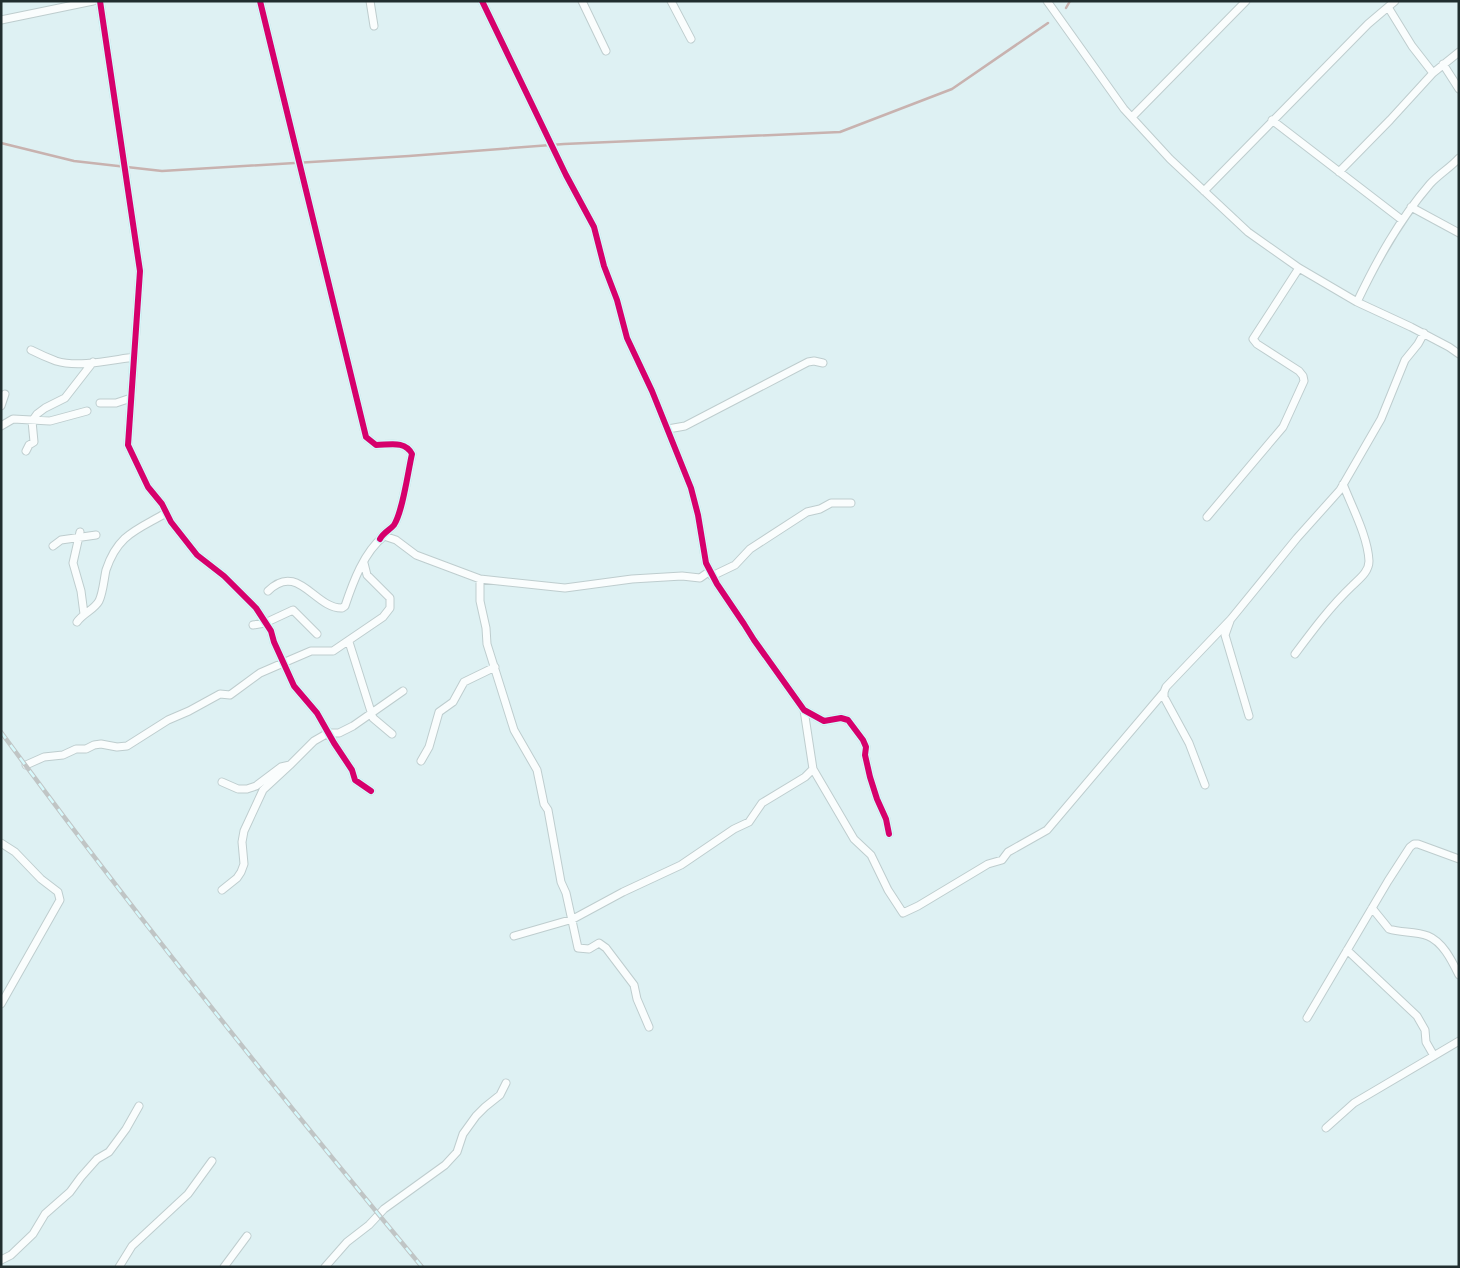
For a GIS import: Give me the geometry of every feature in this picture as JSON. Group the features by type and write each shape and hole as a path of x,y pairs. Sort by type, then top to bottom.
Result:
{"street":[{"path":"1,20 92,1"},
{"path":"100,1 140,271 128,445 148,487 162,504 171,522 197,555 233,584 256,608 271,631 294,686 317,713 348,762 355,780 371,791"},
{"path":"260,1 366,437 376,445 402,444 409,448 412,454 400,509 394,525 384,533 364,563 345,606 334,608 297,583 281,582 274,585 268,591"},
{"path":"370,1 374,26"},
{"path":"482,1 549,140 594,227 604,266 617,300 627,338 668,429 693,496 706,563 775,671 804,710 824,722 841,718 851,723 865,744 865,755 870,777 886,819 889,834"},
{"path":"582,1 606,51"},
{"path":"671,1 691,39"},
{"path":"1047,1 1114,95 1132,117 1170,159 1248,232 1299,268 1357,302 1450,347 1459,354"},
{"path":"1132,117 1246,1"},
{"path":"1204,191 1368,24 1395,1"},
{"path":"1388,7 1412,46 1433,73"},
{"path":"1339,172 1433,73 1459,52"},
{"path":"1443,64 1459,89"},
{"path":"1272,120 1402,220"},
{"path":"1357,302 1377,260 1411,207 1432,182 1459,158"},
{"path":"1411,207 1459,233"},
{"path":"1207,517 1283,427 1304,381 1299,370 1257,344 1253,339 1299,268"},
{"path":"804,710 813,769 854,839 871,855 888,890 903,913 988,864 1002,860 1008,852 1047,830 1164,692 1166,687 1231,619 1344,484 1380,419 1405,360 1424,334"},
{"path":"31,350 57,361 71,364 134,357"},
{"path":"26,451 28,446 34,442 32,421 41,411 65,398 93,362"},
{"path":"668,429 684,426 808,362 823,363"},
{"path":"1,406 5,394"},
{"path":"100,403 116,403 131,398"},
{"path":"1,426 13,419 55,421 87,411"},
{"path":"1295,654 1331,607 1364,574 1368,566 1369,561 1364,538 1344,484"},
{"path":"380,539 386,536 396,540 416,555 480,579 565,588 632,579 682,576 700,578 735,565 750,549 807,512 820,509 831,503 851,503"},
{"path":"77,622 100,600 106,570 126,536 166,513"},
{"path":"79,535 73,563 81,591 84,614"},
{"path":"53,546 61,540 79,535 96,535"},
{"path":"26,765 44,757 63,755 76,749 86,749 94,745 127,746 168,720 220,694 230,695 253,677 311,651 333,652 383,617 390,608 390,598 367,574 364,563"},
{"path":"480,579 480,601 486,628 487,644 514,730 537,770 544,804 548,810 561,882 573,919 578,948 589,949 600,943 606,948 634,985 637,999 650,1027"},
{"path":"253,625 265,623 293,610 316,634"},
{"path":"1231,619 1225,635 1249,716"},
{"path":"349,642 373,718 392,734"},
{"path":"421,761 429,747 438,712 453,702 464,682 495,667"},
{"path":"222,890 237,878 241,872 244,864 242,842 244,831 263,790 314,742 328,733 339,733 403,691"},
{"path":"1164,692 1164,697 1189,743 1205,785"},
{"path":"222,782 247,789 256,786 281,767 290,765"},
{"path":"514,936 573,919 623,892 681,865 734,828 749,822 762,803 805,777 813,769"},
{"path":"1,843 15,852 41,879 58,892 60,900 1,1004"},
{"path":"1307,1018 1410,847 1414,844 1459,859"},
{"path":"1372,908 1389,929 1431,937 1451,959 1459,975"},
{"path":"1348,950 1417,1016 1425,1030 1426,1042 1434,1056"},
{"path":"1326,1128 1354,1103 1459,1042"},
{"path":"325,1267 347,1242 369,1225 384,1209 445,1166 457,1152 463,1134 476,1116 500,1095 506,1083"},
{"path":"1,1260 10,1255 33,1234 45,1214 70,1192 98,1159 109,1152 126,1129 139,1106"},
{"path":"119,1267 132,1246 188,1194 212,1161"},
{"path":"224,1267 247,1236"}],"waterway":[{"path":"1066,8 1070,1"},
{"path":"1,143 74,161 162,171 409,156 564,144 840,132 952,89 1048,23"}],"railway":[{"path":"1,732 207,1002 422,1267"}],"cycle path":[{"path":"100,1 140,271 128,445 148,487 162,504 171,522 197,555 224,576 256,608 271,631 294,686 317,713 352,770 355,780 371,791"},
{"path":"260,1 366,437 376,445 401,445 412,454 403,501 397,519 394,525 380,539"},
{"path":"482,1 566,175 594,227 604,266 617,300 627,338 652,391 691,488 698,515 706,563 717,584 754,640 804,710 824,721 841,718 848,720 863,740 866,747 865,755 870,777 886,819 889,834"}]}
